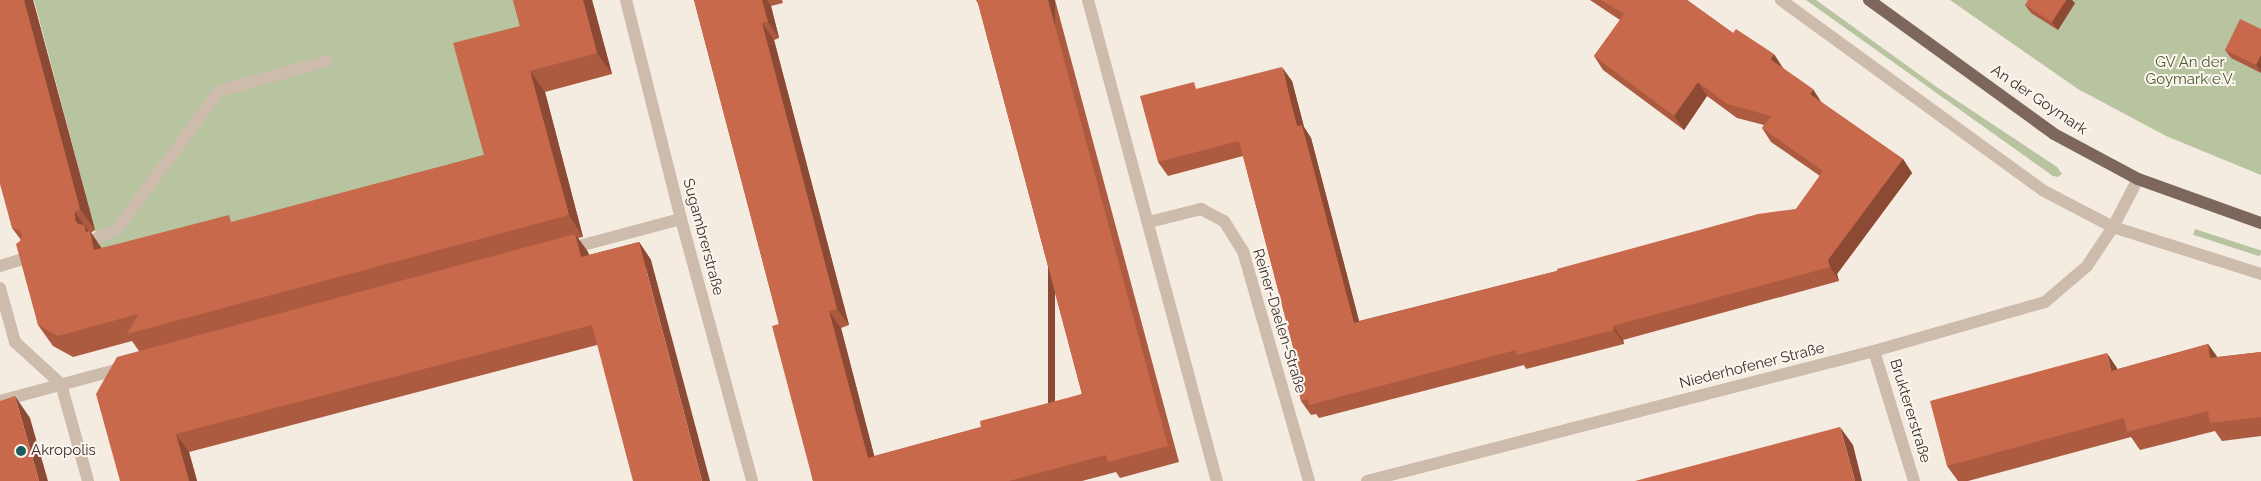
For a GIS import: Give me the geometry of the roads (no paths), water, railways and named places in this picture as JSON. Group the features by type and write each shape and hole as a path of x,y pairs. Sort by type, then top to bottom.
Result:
{"main road":[{"name":"An der Goymark","path":"1869,0 2054,134 2138,179 2261,223"}],"street":[{"name":"Sugambrerstraße","path":"626,0 681,219 752,481"},
{"path":"1088,0 1217,481"},
{"path":"1781,0 2044,191 2113,227 2261,274"},
{"path":"97,238 117,229 218,91 327,61"},
{"name":"Niederhofener Straße","path":"1367,481 1874,351 2045,302 2087,266 2113,227 2138,179"},
{"name":"Reiner-Daelen-Straße","path":"1149,222 1201,209 1224,221 1243,251 1309,481"},
{"path":"557,252 681,219"},
{"path":"0,266 29,257"},
{"path":"0,288 15,342 61,384 88,481"},
{"name":"Bruktererstraße","path":"1874,351 1914,481"},
{"path":"0,400 137,364"}],"place":[{"name":"Akropolis","path":"21,451"}],"park label":[{"name":"GV An der Goymark e.V.","path":"2190,70"}]}
